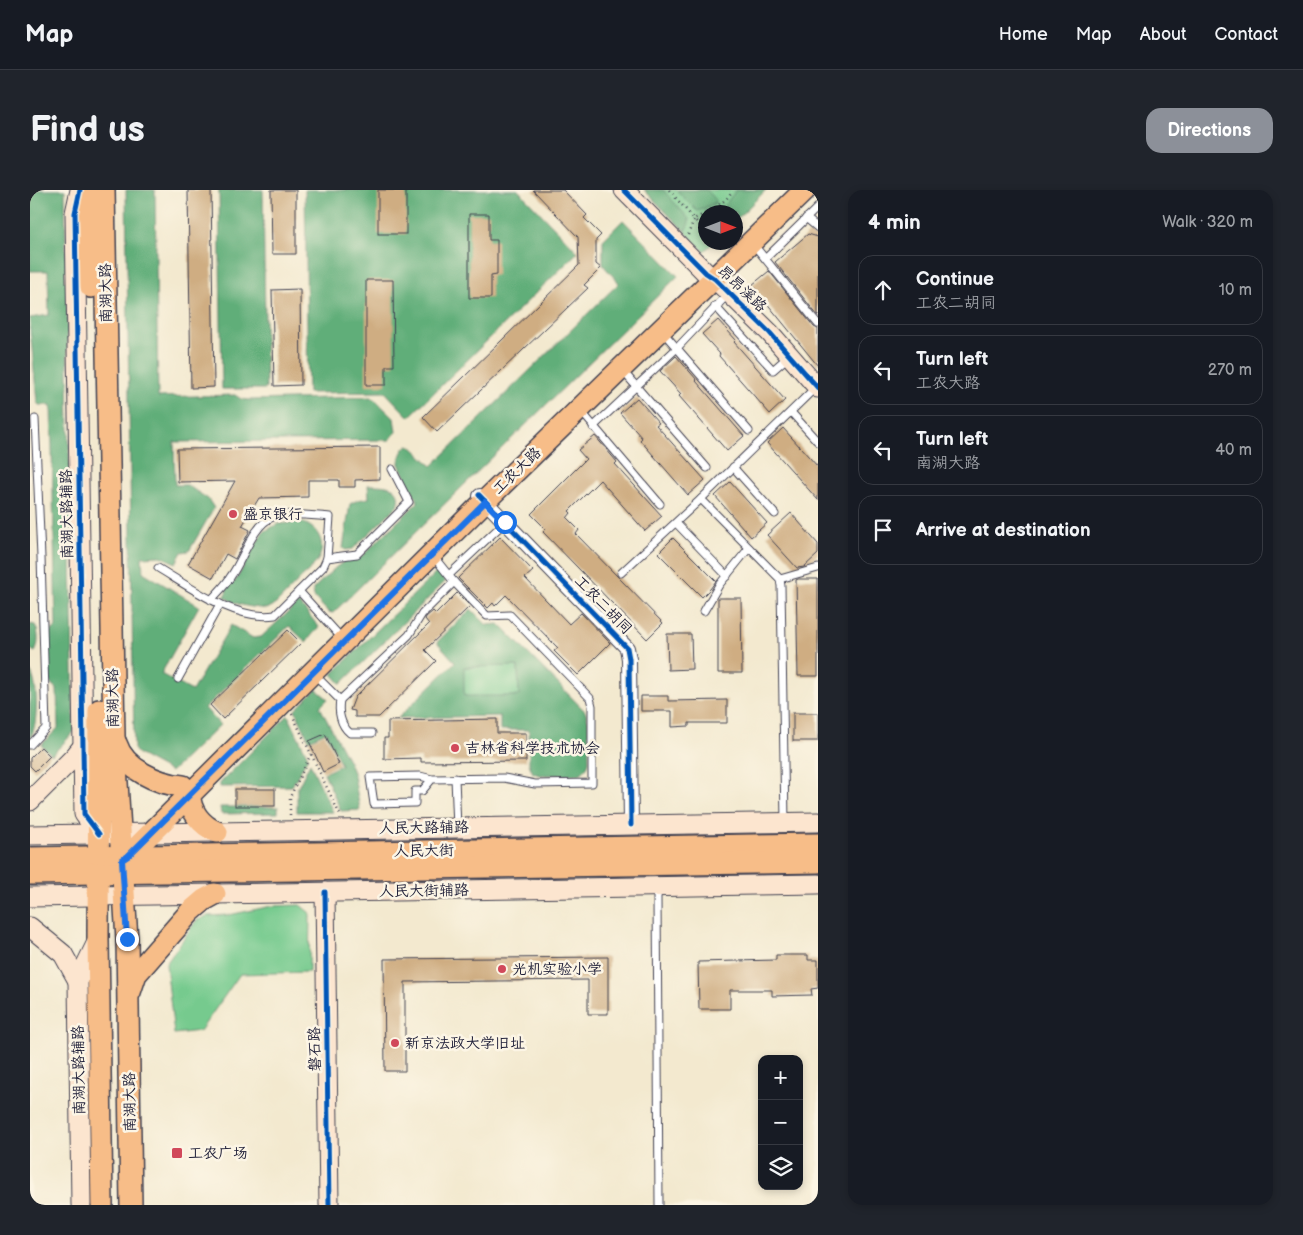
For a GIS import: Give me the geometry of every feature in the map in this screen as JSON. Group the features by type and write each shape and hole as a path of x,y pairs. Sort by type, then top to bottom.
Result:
{"main road":[{"name":"南湖大路辅路","path":"80,190 75,213 84,814 99,834"},
{"name":"南湖大路","path":"90,190 99,737 98,940 102,1205"},
{"name":"南湖大路","path":"104,190 114,736 128,848 124,896 128,1000 131,1205"},
{"name":"昂昂溪路","path":"624,190 770,333 814,382"},
{"name":"工农大路","path":"187,790 338,634 717,281 790,190"},
{"name":"工农大路","path":"98,865 128,848 312,673 432,554 482,498 580,410 662,330 717,281 759,250 805,190"},
{"path":"114,736 119,751 130,765 163,783 187,790 191,806 197,816 209,829 217,832"},
{"path":"32,796 74,757 83,746"},
{"name":"人民大路辅路","path":"30,835 99,834 128,848 217,832 818,822"},
{"name":"人民大街","path":"128,848 818,844"},
{"name":"人民大街","path":"128,848 818,862"},
{"path":"30,858 98,865"},
{"path":"30,874 98,865"},
{"name":"人民大街辅路","path":"30,897 818,884"},
{"name":"磐石路","path":"325,892 329,1205"},
{"path":"128,1000 131,985 136,974 190,912 204,900 216,894"},
{"path":"30,927 62,954 78,981"},
{"name":"南湖大路辅路","path":"81,1205 78,981 98,940"}],"street":[{"name":"工农二胡同","path":"482,498 627,648 629,659 630,825"}],"lane":[{"path":"818,207 806,218 759,250 818,324"},
{"path":"806,218 818,228"},
{"path":"593,427 677,348 716,306 717,281"},
{"path":"716,306 773,370 789,355"},
{"path":"662,330 749,431"},
{"path":"622,370 707,468"},
{"path":"621,573 791,412 814,382"},
{"path":"580,410 660,504"},
{"path":"791,412 818,442"},
{"path":"30,745 46,728 35,419"},
{"path":"734,467 775,514"},
{"path":"326,558 357,554 409,502 392,469"},
{"path":"701,499 780,579 785,823"},
{"path":"158,568 212,600 238,612 275,615 323,567 326,558 330,517 274,516 265,521 258,528 231,577 212,600"},
{"path":"448,575 505,522"},
{"path":"676,522 727,576"},
{"path":"704,611 727,576 749,548"},
{"path":"432,554 454,582 487,616 510,615 590,698 592,715 592,783 535,784 504,778 432,779 420,776 370,777 374,804 415,803 415,791 422,791 432,779"},
{"path":"780,579 818,568"},
{"path":"372,733 350,733 344,728 338,709 340,700 409,635 422,614 454,582"},
{"path":"299,591 338,634"},
{"path":"178,679 220,604"},
{"path":"312,673 340,700"},
{"path":"455,778 457,828"},
{"path":"659,887 657,897 659,1205"}],"path":[{"path":"669,190 698,223"},
{"path":"719,205 730,195 732,190"},
{"path":"682,248 694,219 698,217"},
{"path":"290,708 341,819"},
{"path":"290,820 290,797 311,754"}],"green space":[{"path":"30,190 65,190 74,732 52,755 41,745 58,728 57,689 50,683 48,634 56,627 51,405 39,405 37,403 30,327 30,318 49,315 48,271 30,271"},
{"path":"126,190 155,190 158,397 235,395 241,399 249,400 372,397 394,418 396,432 390,440 174,442 175,485 187,485 208,499 214,508 189,551 182,552 176,563 160,556 142,557 143,572 199,606 161,674 192,691 231,625 253,638 261,637 297,604 300,604 319,627 306,642 289,626 205,708 220,725 171,772 138,754 134,749"},
{"path":"219,190 263,190 266,389 222,389"},
{"path":"305,190 518,190 578,252 409,417 385,392 308,393"},
{"path":"644,190 766,190 743,213 743,205 698,205 698,245"},
{"path":"644,190 663,190 689,219 685,231"},
{"path":"676,190 707,190 716,200 711,205 698,205 698,211"},
{"path":"736,190 766,190 743,213 743,205 725,205"},
{"path":"623,220 678,276 333,613 328,612 314,597 313,589 346,560 361,557 418,502 399,464 400,456 404,449 408,445 411,446 432,466 619,283 603,265 603,240"},
{"path":"368,485 391,487 398,493 397,506 353,549 345,550 343,548 350,504 369,498"},
{"path":"301,522 308,525 318,534 322,545 321,552 315,564 276,604 267,609 256,608 239,604 225,597 227,588 236,580 263,532 278,524"},
{"path":"437,572 446,581 341,684 332,674"},
{"path":"471,609 487,625 499,624 585,711 588,720 589,762 585,770 578,775 540,775 533,773 529,764 529,730 500,730 500,716 398,718 455,662 437,642","holes":["518,666 519,696 464,696 464,667"]},
{"path":"30,624 35,625 38,635 35,652 30,649"},
{"path":"518,666 519,696 464,697 463,667"},
{"path":"30,671 35,685 36,715 30,739"},
{"path":"316,689 328,699 320,707 349,762 354,775 360,810 341,811 324,773 341,765 326,732 309,740 295,710"},
{"path":"288,715 308,757 292,786 220,787 220,783"},
{"path":"310,763 333,812 297,812 297,789"},
{"path":"220,807 278,807 278,813 221,814"},
{"path":"300,905 310,913 309,972 240,974 200,1031 174,1034 166,964 196,921 207,916 229,915 272,906"}],"building":[{"path":"188,190 211,190 214,387 191,388"},
{"path":"271,190 296,190 296,254 272,254"},
{"path":"378,190 406,190 406,234 378,234"},
{"path":"533,190 563,190 587,215 584,218 601,235 596,240 596,264 601,268 584,285 588,288 437,432 423,417 579,265 578,237"},
{"path":"469,214 489,214 489,240 497,240 497,275 491,276 491,298 469,298"},
{"path":"808,234 818,237 818,316 775,262"},
{"path":"769,271 814,327 818,329 818,366 752,285"},
{"path":"366,280 393,280 394,366 386,366 386,385 366,385"},
{"path":"300,289 301,385 274,386 272,290"},
{"path":"718,320 736,340 734,342 785,400 770,414 702,334"},
{"path":"676,356 744,436 727,451 660,371"},
{"path":"637,398 659,423 656,425 705,480 688,495 640,440 642,438 620,413"},
{"path":"783,428 818,467 818,500 767,443"},
{"path":"595,436 617,462 615,464 662,516 645,531 600,480 569,511 571,513 567,518 579,530 576,534 663,623 647,639 543,532 546,529 531,514 586,459 578,450"},
{"name":"盛京银行","path":"380,447 380,479 355,480 355,487 339,487 339,480 308,480 308,497 259,498 242,526 250,530 235,559 226,554 213,578 188,564 235,481 178,482 177,449"},
{"path":"730,482 767,523 751,537 715,496"},
{"path":"791,513 818,544 818,554 804,567 797,568 767,535"},
{"path":"500,537 533,571 525,578 569,624 581,613 610,643 578,675 554,651 558,648 506,595 495,606 493,603 488,608 458,578"},
{"path":"673,538 716,581 702,597 658,553"},
{"path":"818,579 818,676 798,676 796,580"},
{"path":"457,593 470,606 425,650 436,661 379,717 355,717 355,711 350,710 355,697 429,624 425,619 426,617 433,611 436,614"},
{"path":"718,598 741,598 742,673 718,673"},
{"path":"288,630 301,643 223,719 210,705"},
{"path":"667,634 691,634 692,669 668,670"},
{"path":"641,696 668,696 668,701 727,700 727,723 689,723 689,726 672,727 672,711 641,711"},
{"path":"793,713 818,713 818,741 793,741"},
{"name":"吉林省科学技术协会","path":"497,719 497,733 526,733 526,761 421,762 421,758 384,759 384,738 388,738 388,721"},
{"path":"325,734 339,764 323,772 309,741"},
{"path":"41,747 50,756 35,771 30,766 30,758"},
{"path":"235,789 275,789 275,806 235,806"},
{"path":"776,955 808,955 808,960 818,960 818,988 811,989 812,995 772,996 772,990 730,990 730,1009 699,1009 698,962 776,960"},
{"name":"新京法政大学旧址","path":"608,957 608,1014 588,1014 588,980 405,982 405,1071 385,1071 384,959"}],"cycle path":[{"path":"80,190 75,213 84,814 99,834"},
{"path":"624,190 706,273 715,279 770,333 818,388"},
{"path":"479,495 627,648 629,659 631,825"},
{"path":"325,892 329,1205"}],"place":[{"name":"盛京银行","path":"233,514"},
{"name":"吉林省科学技术协会","path":"455,748"},
{"name":"光机实验小学","path":"502,969"},
{"name":"新京法政大学旧址","path":"395,1043"},
{"name":"工农广场","path":"177,1153"}],"route":[{"path":"127,939 122,860 485,502 505,522"}]}
